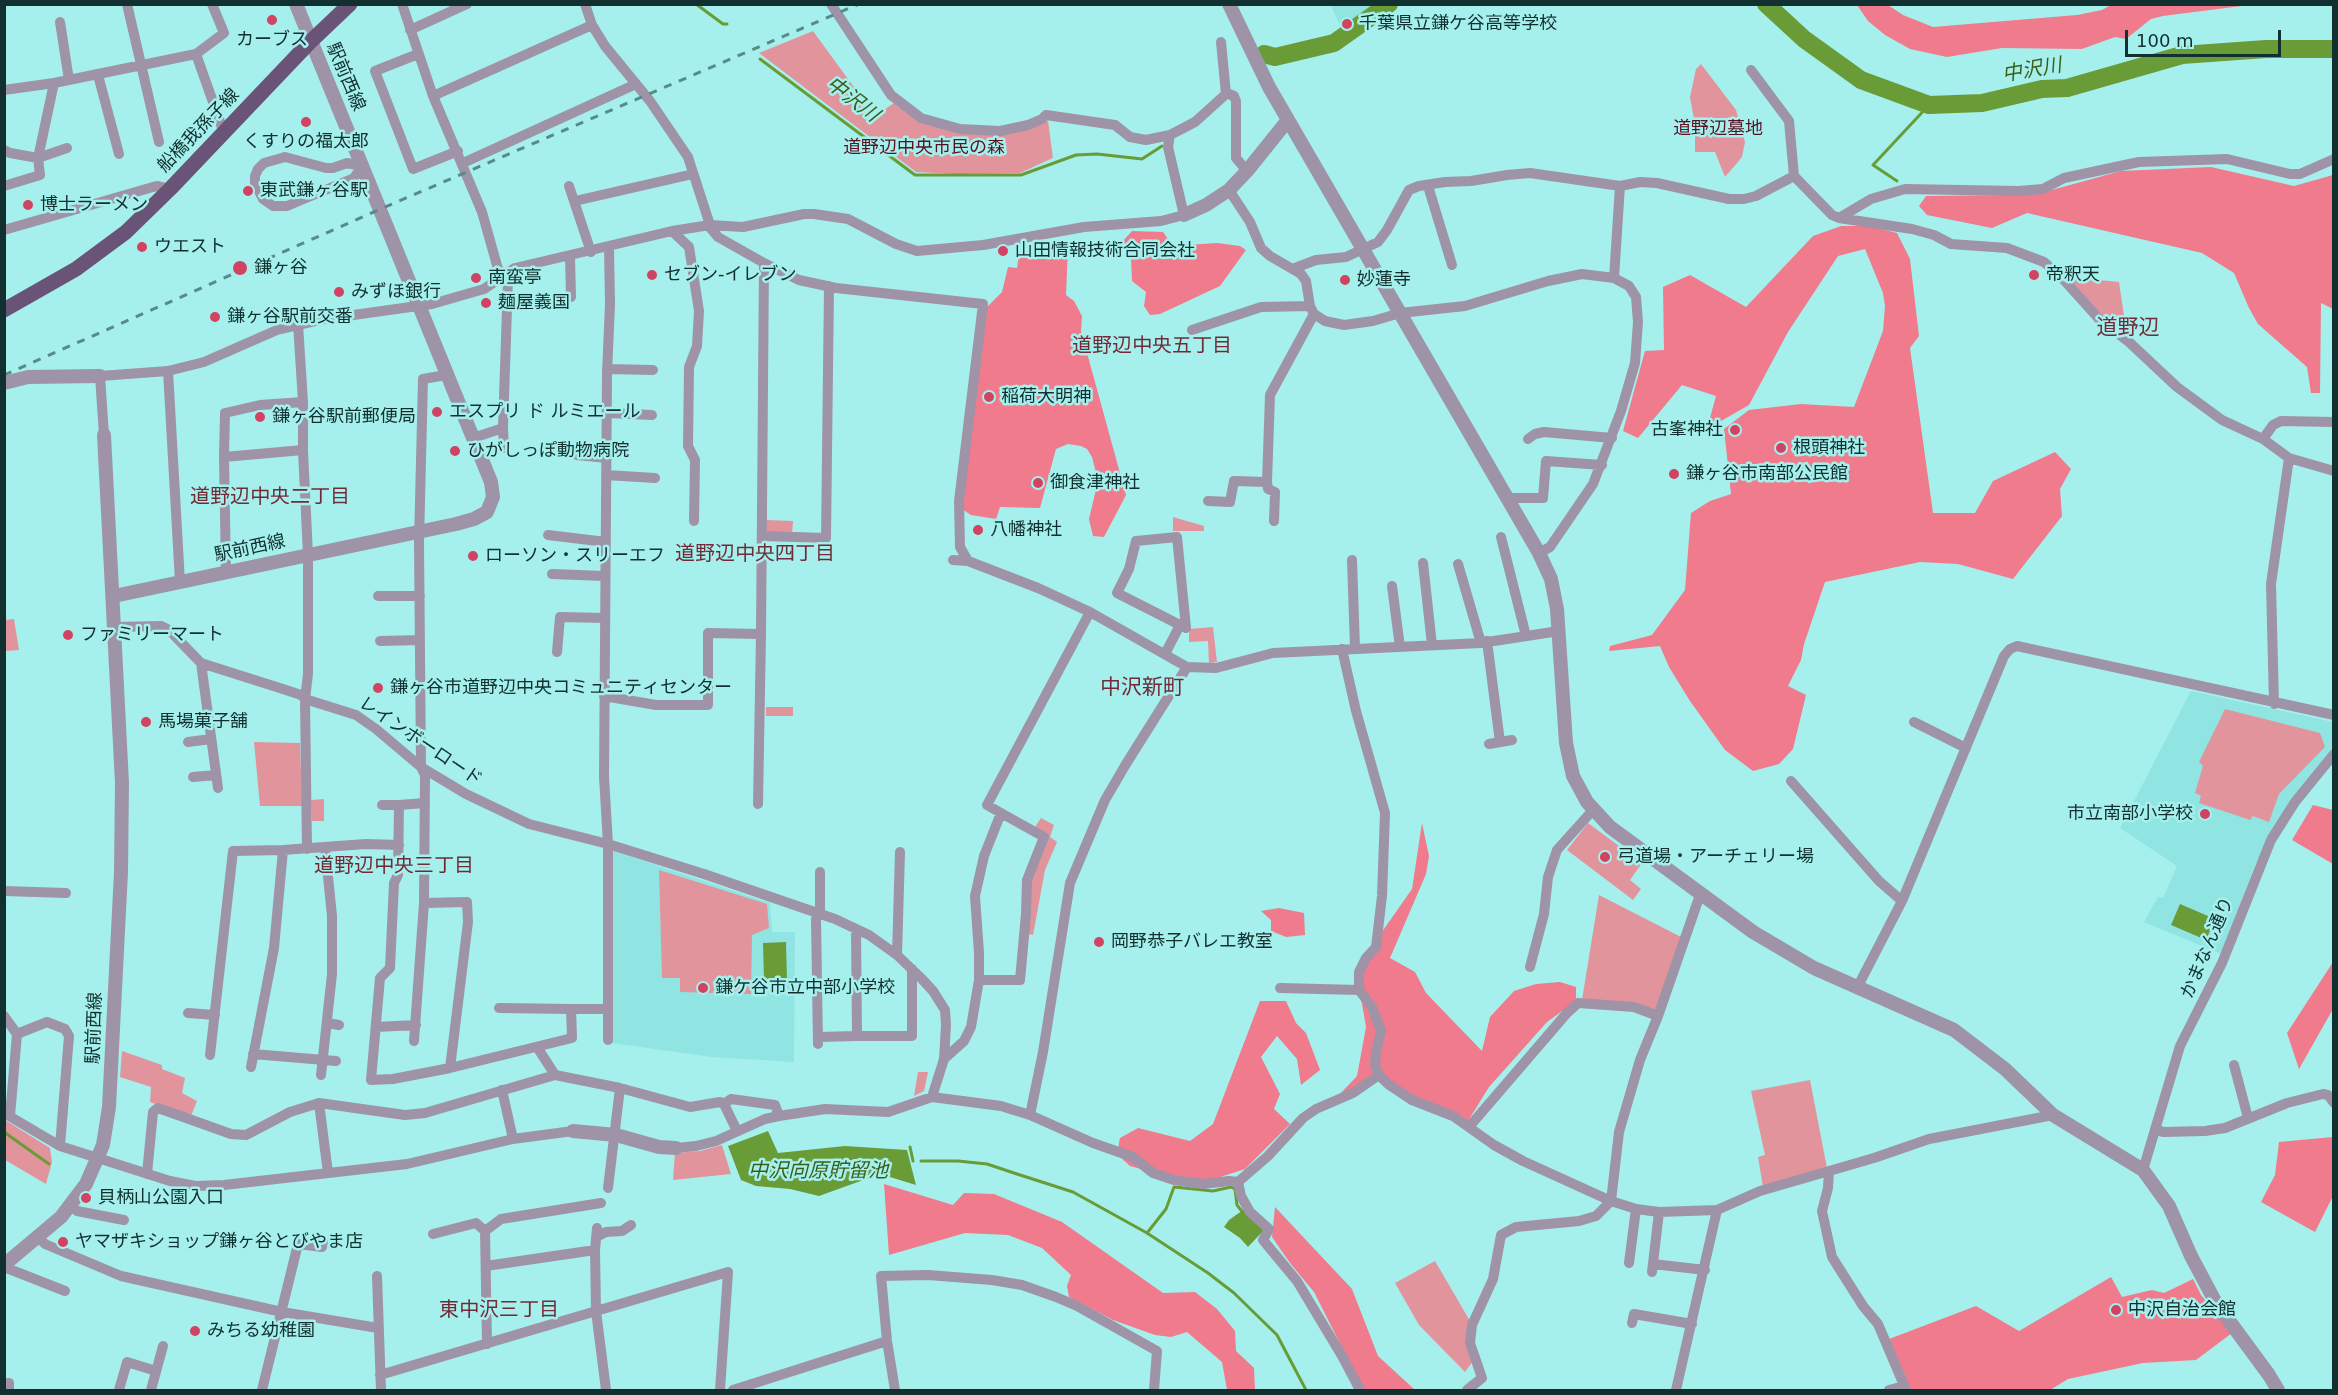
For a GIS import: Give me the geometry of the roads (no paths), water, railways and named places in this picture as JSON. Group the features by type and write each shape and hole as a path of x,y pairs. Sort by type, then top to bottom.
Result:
{"main road":[{"name":"船橋我孫子線","path":"4,310 58,281 134,224 310,42 350,4"}],"street":[{"path":"127,4 159,142"},
{"path":"4,90 98,75 195,54 224,33 212,4"},
{"name":"駅前西線","path":"4,1266 39,1238 71,1206 98,1160 105,1137 121,872 122,783 114,597 474,519 487,512 494,497 491,482 296,4"},
{"path":"402,4 433,96 482,212 498,268 508,278 504,448"},
{"path":"410,30 467,4"},
{"path":"585,4 592,25 606,46 688,157 709,225 718,237 799,280 829,286 983,304 971,422 964,455 959,501 960,547 968,561"},
{"path":"831,4 891,95 921,118 960,129 1000,131 1028,124 1046,115 1115,125 1130,137 1146,140 1170,135 1195,122 1226,93"},
{"path":"1229,4 1256,62 1288,120 1508,498 1551,579 1559,631 1566,743 1573,776 1593,810 1610,826 1772,944 1814,968 1954,1030 2005,1070 2054,1115 2143,1170 2169,1206 2191,1256 2216,1303 2278,1390"},
{"path":"60,22 69,80"},
{"path":"433,96 592,25"},
{"path":"1221,42 1226,93"},
{"path":"195,54 224,133"},
{"path":"418,54 375,71 413,169 458,151"},
{"path":"1751,70 1789,121 1794,176 1832,214 1839,218 1912,229 1934,235 1952,244 2007,248 2044,262 2063,279 2099,319 2129,342 2177,387 2222,420 2263,439 2289,458 2334,471"},
{"path":"98,75 119,154"},
{"path":"4,186 40,175 38,158 54,83"},
{"path":"463,163 636,84"},
{"path":"1226,93 1234,96 1236,101 1236,158 1247,171"},
{"path":"4,383 28,377 100,376 168,371 204,362 277,330 298,324 418,305 484,290 515,268 591,252 672,231 709,225 743,227 804,214 837,216 848,219 896,244 917,251 983,245 1084,227 1161,221 1184,215 1206,205 1229,190 1288,120"},
{"path":"1170,135 1168,147 1184,215"},
{"path":"4,150 38,158 67,148"},
{"path":"285,157 326,168 347,163 362,166 354,178 280,207 273,206 263,199 255,183 258,169 277,158 285,157"},
{"path":"1839,218 1871,199 1905,189 2018,191 2043,189 2064,178 2123,165 2227,159 2290,174 2300,174 2334,159"},
{"path":"1295,268 1316,260 1346,257 1378,242 1409,190 1428,186 1530,173 1620,186 1640,182 1657,183 1729,199 1744,199 1756,196 1794,176"},
{"path":"575,201 693,174"},
{"path":"569,186 591,252"},
{"path":"1428,186 1452,266"},
{"path":"1614,278 1620,186"},
{"path":"4,230 153,187 170,189"},
{"path":"1229,190 1250,222 1261,248 1283,264 1295,268 1306,280 1312,310 1270,395 1267,482 1268,489 1275,492 1274,521"},
{"path":"672,231 689,247 699,311 697,346 689,367 688,446 695,460 694,521"},
{"path":"608,1040 604,576 610,304 609,247"},
{"path":"570,256 571,297"},
{"path":"758,804 764,263"},
{"path":"1192,330 1261,308 1312,310 1325,321 1344,325 1373,321 1400,313 1465,306 1571,276 1594,274 1614,278 1629,286 1636,297 1638,322 1635,363 1612,438 1593,484 1550,547 1539,553"},
{"path":"762,536 826,538 829,286"},
{"path":"298,324 308,555 308,674 305,699 307,849"},
{"path":"607,369 653,370"},
{"path":"168,371 180,582"},
{"path":"414,1041 424,903 425,776 421,767 419,532 423,375 446,375"},
{"path":"100,376 114,597"},
{"path":"226,572 225,413 260,405 303,402"},
{"path":"608,413 652,415"},
{"path":"2263,439 2273,425 2281,421 2334,422"},
{"path":"473,438 503,428"},
{"path":"1528,440 1535,434 1544,432 1612,438"},
{"path":"224,457 303,450"},
{"path":"577,455 607,458"},
{"path":"2274,704 2271,584 2289,458"},
{"path":"1508,498 1543,498 1546,461 1602,465"},
{"path":"606,475 655,478"},
{"path":"1208,501 1229,505 1234,481 1267,482"},
{"path":"548,535 606,542"},
{"path":"1178,537 1186,628 1180,625 1117,593 1129,569 1136,541 1178,537"},
{"path":"1501,537 1526,636"},
{"path":"954,560 968,561 1038,588 1090,612 1187,667 1216,668 1267,654 1484,642 1559,631"},
{"path":"1352,560 1355,648"},
{"path":"1423,563 1432,645"},
{"path":"1458,564 1484,642 1500,742"},
{"path":"552,574 604,576"},
{"path":"1392,586 1400,647"},
{"path":"378,596 420,596"},
{"path":"979,980 1020,980 1027,879 1044,837 987,805 1090,612"},
{"path":"557,652 560,617 605,618"},
{"path":"1165,654 1180,625"},
{"name":"レインボーロード","path":"116,627 161,626 169,630 201,663 356,715 421,767 466,794 529,824 608,844 704,874 818,914 869,935 912,969 933,991 945,1010 944,1059"},
{"path":"604,696 656,705 708,705 708,633 761,633"},
{"path":"380,641 420,640"},
{"path":"1857,988 1902,901 2004,656 2010,649 2017,646 2274,704 2334,715"},
{"path":"1342,649 1356,711 1385,813 1382,896 1377,941 1376,947 1366,958 1359,972 1359,990 1372,1007 1382,1031 1375,1065 1379,1075 1412,1100 1453,1116 1494,1145 1523,1161 1611,1201 1636,1209 1659,1212 1717,1210 1760,1191 1929,1139 2054,1115"},
{"path":"201,663 218,788"},
{"path":"1030,1115 1043,1053 1070,883 1105,800 1187,667"},
{"path":"187,725 209,721"},
{"path":"1914,722 1966,748"},
{"path":"188,742 211,739"},
{"name":"かまなん通り","path":"2143,1170 2180,1046 2222,963 2271,840 2302,793 2334,754"},
{"path":"194,777 216,775"},
{"path":"1791,781 1863,865 1902,901"},
{"path":"382,805 425,803"},
{"path":"399,805 398,875 394,883 390,968 380,978 371,1080 393,1079 450,1068 572,1038 571,1009"},
{"path":"1530,967 1544,914 1548,877 1557,850 1593,810"},
{"path":"932,1097 944,1059 964,1041 971,1027 979,980 975,896 979,871 1001,813"},
{"path":"210,1055 233,851 307,849 366,844 399,845"},
{"path":"321,1075 332,974 332,916 325,847"},
{"path":"251,1067 274,948 283,850"},
{"path":"897,955 903,856"},
{"path":"820,872 816,919 818,1040 857,1036 912,1036 912,969"},
{"path":"4,891 66,892"},
{"path":"1467,1390 1482,1378 1470,1343 1472,1325 1493,1279 1501,1235 1516,1227 1579,1221 1596,1216 1611,1201 1619,1132 1640,1060 1658,1016 1701,892"},
{"path":"424,903 467,902 468,922 450,1068"},
{"path":"856,929 857,1036"},
{"path":"1280,988 1359,990"},
{"path":"1469,1127 1578,1003 1634,1007 1658,1016"},
{"path":"499,1008 608,1009"},
{"path":"188,1013 215,1016"},
{"path":"4,1016 17,1034 7,1115 60,1146 98,1160 195,1186 224,1185 407,1164 513,1139 573,1131 616,1135 659,1147 696,1146 716,1141 779,1116 825,1109 888,1112 932,1097 1001,1106 1030,1115 1093,1143 1133,1157 1153,1173 1174,1180 1203,1184 1238,1182 1268,1156 1303,1118 1316,1109 1353,1093 1379,1075"},
{"path":"17,1034 47,1022 64,1029 69,1036 60,1146"},
{"path":"327,1023 339,1025"},
{"path":"376,1027 416,1025"},
{"path":"537,1047 555,1075"},
{"path":"253,1054 336,1061"},
{"path":"2234,1065 2248,1118"},
{"path":"147,1174 153,1112 158,1108 231,1134 246,1135 290,1112 319,1102 405,1115 425,1113 555,1075 620,1088 690,1107 720,1102 724,1104 737,1131"},
{"path":"608,1188 620,1088"},
{"path":"502,1090 513,1139"},
{"path":"2155,1129 2163,1132 2225,1128 2287,1102 2323,1094 2328,1095 2334,1103"},
{"path":"724,1104 731,1099 774,1105 779,1116"},
{"path":"319,1102 328,1173"},
{"path":"1829,1171 1828,1188 1822,1211 1832,1257 1863,1306 1878,1324 1905,1388 1889,1390"},
{"path":"1238,1182 1241,1196 1250,1212 1269,1229 1263,1240 1297,1281 1360,1390"},
{"path":"485,1231 501,1220 601,1203"},
{"path":"71,1206 77,1211 124,1220"},
{"path":"1629,1263 1636,1209"},
{"path":"1676,1390 1717,1210"},
{"path":"1659,1212 1653,1268 1705,1270"},
{"path":"433,1234 476,1224 485,1231"},
{"path":"606,1390 596,1311 597,1232 622,1231 631,1225"},
{"path":"485,1231 487,1344"},
{"path":"39,1238 45,1244 121,1276 282,1312 378,1328"},
{"path":"262,1390 298,1244 322,1247 323,1240"},
{"path":"486,1266 595,1250"},
{"path":"4,1266 65,1292"},
{"path":"380,1375 728,1272 720,1390"},
{"path":"378,1276 381,1390"},
{"path":"895,1390 887,1341 881,1276 965,1277 1022,1285 1077,1306 1158,1352 1154,1390"},
{"path":"1632,1323 1634,1314 1692,1324"},
{"path":"734,1390 887,1341"},
{"path":"151,1390 163,1346"},
{"path":"119,1390 128,1362 156,1371"},
{"path":"4,1384 9,1383 9,1390"}],"water":[{"path":"2180,904 2215,919 2206,940 2171,925"},
{"path":"786,942 787,981 764,981 763,943"},
{"name":"中沢向原貯留池","path":"768,1131 778,1153 845,1146 907,1150 916,1185 880,1174 819,1196 790,1189 756,1186 741,1180 728,1146"},
{"path":"1246,1208 1265,1229 1248,1247 1224,1227 1229,1220"}],"waterway":[{"name":"中沢川","path":"696,4 723,24 727,24"},
{"name":"中沢川","path":"1264,54 1275,57 1334,43 1389,4"},
{"name":"中沢川","path":"1766,4 1804,39 1861,80 1929,105 1982,103 2042,89 2067,88 2182,55 2266,49 2334,49"},
{"name":"中沢川","path":"760,59 915,175 1021,175 1076,155 1097,154 1142,159 1162,146"},
{"path":"1897,181 1873,165 1929,105"},
{"path":"4,1132 49,1164"},
{"path":"910,1147 913,1161"},
{"path":"921,1161 987,1164 1073,1192 1147,1233 1234,1293 1277,1335 1306,1390"},
{"path":"1147,1233 1166,1209 1174,1187 1213,1191 1231,1187 1235,1189 1237,1205 1244,1214"}],"railway":[{"path":"4,375 392,204 859,4"}],"place":[{"name":"カーブス","path":"272,20"},
{"name":"千葉県立鎌ケ谷高等学校","path":"1347,24"},
{"name":"くすりの福太郎","path":"306,122"},
{"name":"東武鎌ヶ谷駅","path":"248,191"},
{"name":"博士ラーメン","path":"28,205"},
{"name":"ウエスト","path":"142,247"},
{"name":"山田情報技術合同会社","path":"1003,251"},
{"name":"鎌ヶ谷","path":"240,268"},
{"name":"セブン-イレブン","path":"652,275"},
{"name":"帝釈天","path":"2034,275"},
{"name":"南蛮亭","path":"476,278"},
{"name":"妙蓮寺","path":"1345,280"},
{"name":"みずほ銀行","path":"339,292"},
{"name":"麺屋義国","path":"486,303"},
{"name":"鎌ヶ谷駅前交番","path":"215,317"},
{"name":"稲荷大明神","path":"989,397"},
{"name":"エスプリ ド ルミエール","path":"437,412"},
{"name":"鎌ヶ谷駅前郵便局","path":"260,417"},
{"name":"古峯神社","path":"1735,430"},
{"name":"根頭神社","path":"1781,448"},
{"name":"ひがしっぽ動物病院","path":"455,451"},
{"name":"鎌ヶ谷市南部公民館","path":"1674,474"},
{"name":"御食津神社","path":"1038,483"},
{"name":"八幡神社","path":"978,530"},
{"name":"ローソン・スリーエフ","path":"473,556"},
{"name":"ファミリーマート","path":"68,635"},
{"name":"鎌ヶ谷市道野辺中央コミュニティセンター","path":"378,688"},
{"name":"馬場菓子舗","path":"146,722"},
{"name":"市立南部小学校","path":"2205,814"},
{"name":"弓道場・アーチェリー場","path":"1605,857"},
{"name":"岡野恭子バレエ教室","path":"1099,942"},
{"name":"鎌ケ谷市立中部小学校","path":"703,988"},
{"name":"貝柄山公園入口","path":"86,1198"},
{"name":"ヤマザキショップ鎌ヶ谷とびやま店","path":"63,1242"},
{"name":"中沢自治会館","path":"2116,1310"},
{"name":"みちる幼稚園","path":"195,1331"}],"district":[{"name":"道野辺","path":"2128,329"},
{"name":"道野辺中央五丁目","path":"1152,347"},
{"name":"道野辺中央二丁目","path":"270,498"},
{"name":"道野辺中央四丁目","path":"755,555"},
{"name":"中沢新町","path":"1142,689"},
{"name":"道野辺中央三丁目","path":"394,867"},
{"name":"東中沢三丁目","path":"499,1311"}],"park label":[{"name":"道野辺墓地","path":"1718,129"},
{"name":"道野辺中央市民の森","path":"924,148"}]}
